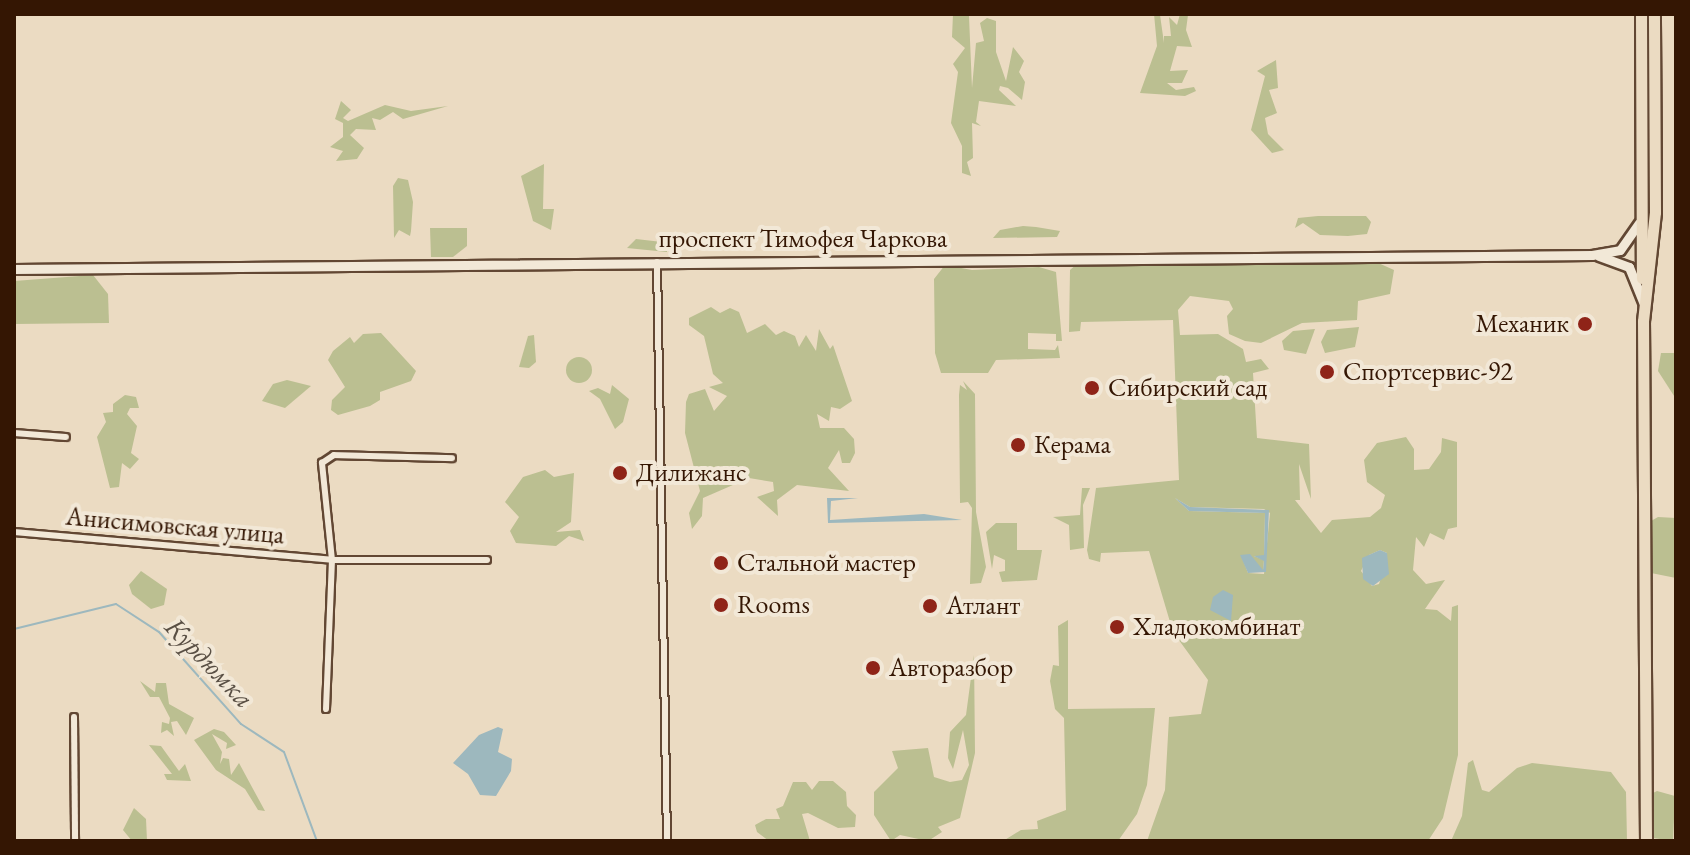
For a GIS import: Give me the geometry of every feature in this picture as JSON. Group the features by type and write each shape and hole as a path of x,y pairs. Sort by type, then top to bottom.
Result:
{"highway":[{"path":"1641,14 1646,841"},
{"path":"1643,306 1655,212 1654,14"}],"main road":[{"name":"проспект Тимофея Чаркова","path":"14,269 1592,255 1625,246 1642,212"},
{"name":"проспект Тимофея Чаркова","path":"1592,255 1629,267 1643,306"}],"street":[{"path":"657,262 667,841"},
{"path":"14,433 66,437"},
{"path":"326,709 332,560 324,459 334,455 452,458"},
{"name":"Анисимовская улица","path":"14,532 332,560 487,560"},
{"path":"74,717 75,841"}],"green space":[{"path":"953,14 969,16 972,88 976,43 984,41 980,23 987,18 996,21 996,52 1006,81 1013,47 1024,61 1019,72 1025,82 1022,100 1008,88 1000,86 999,90 1016,106 979,101 976,122 981,126 972,123 973,158 967,162 971,176 962,173 962,146 951,123 958,72 953,64 965,48 952,37"},
{"path":"1154,14 1160,15 1164,43 1164,36 1171,36 1169,17 1177,25 1180,14 1188,15 1186,30 1192,47 1177,46 1170,71 1188,70 1182,83 1167,83 1176,90 1194,87 1196,91 1185,96 1140,93 1157,46"},
{"path":"1276,60 1278,88 1269,90 1277,113 1265,118 1268,134 1284,150 1272,153 1251,130 1265,76 1257,71"},
{"path":"341,101 351,110 343,118 348,121 385,105 411,111 448,106 403,119 393,112 380,120 372,118 376,130 356,129 350,135 364,148 357,159 336,161 343,151 330,147 343,137 343,123 335,119"},
{"path":"544,164 543,209 554,209 551,230 533,221 521,176"},
{"path":"398,178 408,180 413,202 410,236 399,230 394,238 393,186"},
{"path":"1366,216 1371,222 1367,234 1348,236 1320,235 1303,223 1295,228 1298,218"},
{"path":"1023,226 1060,231 1057,237 993,238 1000,230"},
{"path":"430,228 467,228 467,246 453,257 431,257"},
{"path":"664,234 668,235 667,252 627,248 636,239 662,242"},
{"path":"1376,262 1394,270 1390,294 1358,301 1357,320 1302,323 1261,343 1245,341 1229,334 1227,316 1233,309 1229,301 1190,296 1178,310 1180,335 1218,334 1243,349 1246,362 1261,359 1269,369 1253,373 1257,438 1309,444 1311,499 1299,464 1300,500 1295,500 1321,533 1332,520 1370,517 1381,508 1385,495 1367,482 1364,460 1377,443 1406,437 1414,449 1414,470 1429,469 1441,452 1442,438 1457,442 1457,527 1448,529 1444,540 1430,533 1424,547 1416,537 1413,570 1426,584 1445,580 1425,609 1437,610 1451,621 1452,607 1458,605 1458,755 1443,818 1428,841 1147,841 1165,790 1169,717 1201,714 1208,680 1173,632 1149,551 1101,553 1100,562 1089,559 1087,550 1096,488 1179,480 1173,320 1081,322 1080,331 1069,332 1070,270 1077,264","holes":["1175,498 1190,507 1264,509 1270,513 1264,574 1248,573 1243,560 1263,571 1264,560 1254,556 1264,556 1265,513 1189,511","1380,550 1387,553 1386,562 1379,584 1372,586 1361,571 1369,555"]},
{"path":"945,265 972,270 1039,267 1056,272 1062,341 1056,341 1056,334 1028,333 1028,349 1055,350 1058,345 1060,358 996,360 988,373 941,373 935,353 934,279"},
{"path":"93,275 108,294 109,323 14,324 14,281"},
{"path":"711,307 720,313 730,308 739,312 747,333 765,324 776,335 784,331 795,336 799,347 806,335 816,351 819,329 830,349 833,345 852,401 840,409 831,407 829,421 817,414 820,428 844,428 854,439 855,453 850,463 842,463 839,450 828,468 849,491 797,485 777,500 778,516 757,497 774,491 773,482 749,478 703,498 702,516 692,529 689,513 700,491 685,433 686,402 689,394 705,389 714,411 727,396 709,387 723,383 713,374 704,336 689,325 689,318"},
{"path":"1359,327 1355,347 1325,353 1321,342 1327,330"},
{"path":"1315,329 1306,354 1284,350 1282,341 1293,331"},
{"path":"381,333 416,371 411,381 380,392 380,400 370,406 338,415 331,410 332,400 345,387 328,360 333,351 350,337 354,343 363,334"},
{"path":"534,335 536,362 529,368 519,367 528,336"},
{"path":"1661,353 1676,353 1676,399 1658,371"},
{"path":"579,357 588,361 592,370 588,379 579,383 570,379 566,370 570,361"},
{"path":"287,380 311,386 285,408 262,401 273,384"},
{"path":"963,381 975,394 976,512 986,567 981,583 970,584 972,508 968,502 960,503 960,385 967,390"},
{"path":"612,385 629,399 623,422 615,429 600,399 589,391 598,388 610,394"},
{"path":"125,395 136,397 139,408 130,408 127,414 137,426 131,453 139,459 130,469 122,463 119,487 110,488 97,437 106,422 103,413 113,412 113,404"},
{"path":"545,470 554,477 574,473 571,522 556,532 580,530 584,541 569,536 556,546 516,543 510,531 519,517 505,502 523,477"},
{"path":"1082,488 1090,488 1083,505 1084,548 1070,550 1069,525 1053,517 1080,515"},
{"path":"1658,517 1676,518 1676,578 1651,573 1651,521"},
{"path":"996,523 1017,523 1017,550 1042,550 1037,580 1002,582 999,572 1005,571 1005,560 994,555 992,569 986,532"},
{"path":"141,571 167,589 164,605 151,609 132,594 129,585"},
{"path":"1068,620 1068,709 1155,708 1147,785 1137,814 1118,841 1003,841 1021,830 1038,829 1037,821 1066,810 1064,718 1055,709 1050,681 1053,665 1059,666 1058,626"},
{"path":"974,655 975,753 960,818 938,827 942,832 928,841 900,835 891,841 874,815 874,792 898,768 892,751 928,748 934,777 950,782 962,780 969,765 963,730 953,769 948,758 950,732 966,715"},
{"path":"140,681 155,692 156,683 166,683 169,704 194,718 186,735 177,721 171,722 174,736 167,730 161,733 162,722 169,724 170,718 159,697 150,697"},
{"path":"214,729 224,732 236,745 226,749 227,743 212,734 222,752 220,764 223,758 229,759 231,775 239,763 265,811 258,810 245,789 216,770 194,740"},
{"path":"149,745 161,746 179,771 185,764 191,781 167,780 164,774 172,774"},
{"path":"1473,760 1482,790 1489,792 1517,768 1532,763 1611,772 1626,792 1627,841 1451,841 1462,816 1468,763"},
{"path":"819,781 833,781 846,792 847,806 856,815 855,827 838,828 808,813 802,814 810,841 769,841 757,832 755,825 766,819 780,819 776,809 783,806 793,782 806,782 812,790"},
{"path":"1657,791 1675,796 1673,841 1653,838 1653,793"},
{"path":"134,808 146,819 147,841 132,841 123,830"}],"water":[{"path":"827,498 858,498 831,501 830,520 924,514 962,520 828,523"},
{"path":"1175,498 1190,507 1269,510 1266,572 1248,573 1240,555 1250,554 1263,570 1264,561 1254,556 1264,555 1265,513 1189,511"},
{"path":"1380,550 1387,553 1389,574 1373,586 1363,579 1362,558"},
{"path":"1223,590 1233,595 1231,621 1210,610 1213,597"},
{"path":"498,727 503,729 498,752 512,759 511,771 496,796 480,795 468,774 453,763 479,735"}],"waterway":[{"name":"Курдюмка","path":"14,629 116,604 159,632 241,724 284,752 317,841"}],"place":[{"name":"Механик","path":"1585,324"},
{"name":"Спортсервис-92","path":"1327,372"},
{"name":"Сибирский сад","path":"1092,388"},
{"name":"Керама","path":"1018,445"},
{"name":"Дилижанс","path":"620,473"},
{"name":"Стальной мастер","path":"721,563"},
{"name":"Rooms","path":"721,605"},
{"name":"Атлант","path":"930,606"},
{"name":"Хладокомбинат","path":"1117,627"},
{"name":"Авторазбор","path":"873,668"}]}
